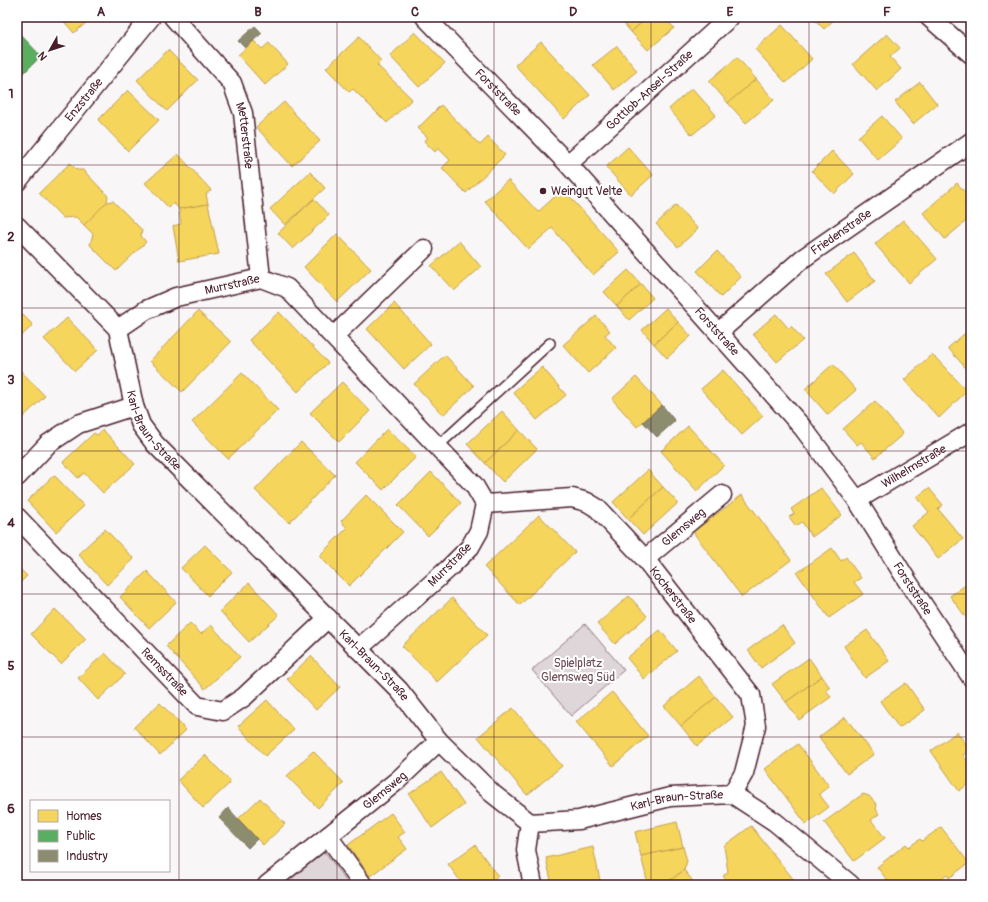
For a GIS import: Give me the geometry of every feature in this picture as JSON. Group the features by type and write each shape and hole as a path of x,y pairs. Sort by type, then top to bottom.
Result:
{"street":[{"name":"Enzstraße","path":"17,182 151,17"},
{"name":"Metterstraße","path":"173,17 232,83 243,113 261,278"},
{"name":"Forststraße","path":"424,17 568,164 803,428 857,500 908,582 971,677"},
{"name":"Gottlob-Ansel-Straße","path":"568,164 730,17"},
{"path":"930,17 971,54"},
{"name":"Friedenstraße","path":"719,332 802,259 971,142"},
{"path":"17,226 118,329"},
{"path":"334,336 424,249"},
{"name":"Murrstraße","path":"118,329 146,310 176,297 261,278 287,288 474,485 485,504 480,532 470,547 448,569 358,649"},
{"name":"Karl-Braun-Straße","path":"118,329 134,406 141,425 155,444 399,690 440,741 493,794 530,824 579,820 670,797 732,794 775,822 851,885"},
{"path":"17,476 48,444 78,424 134,406"},
{"name":"Wilhelmstraße","path":"857,500 971,432"},
{"name":"Glemsweg","path":"645,559 722,495"},
{"name":"Kocherstraße","path":"485,504 572,498 587,502 597,508 645,559 752,695 756,726 744,773 732,794"},
{"name":"Remsstraße","path":"17,517 197,706 223,712 244,697 328,618"},
{"name":"Glemsweg","path":"267,885 398,780 440,741"},
{"path":"530,824 526,850 533,885"},
{"path":"328,836 363,885"}],"lane":[{"path":"438,446 550,343"}],"green space":[{"name":"Spielplatz Glemsweg Süd","path":"585,624 624,670 571,716 532,670"},
{"path":"317,853 326,853 349,885 279,885"}],"building: Homes":[{"path":"60,17 93,17 74,33"},
{"path":"453,17 465,17 458,23"},
{"path":"618,17 648,17 631,32"},
{"path":"648,17 665,17 674,28 648,50 631,32"},
{"path":"812,17 837,17 824,29"},
{"path":"782,25 812,59 786,83 755,49"},
{"path":"415,32 445,63 419,87 390,56"},
{"path":"887,34 900,48 890,57 901,69 877,91 853,64"},
{"path":"359,37 381,61 377,65 412,99 387,123 353,89 349,92 326,68"},
{"path":"254,41 262,49 269,43 288,64 265,85 238,55"},
{"path":"541,42 590,95 564,119 515,65"},
{"path":"617,46 637,71 614,90 593,65"},
{"path":"168,50 198,80 167,111 137,80"},
{"path":"737,57 756,79 728,103 709,81"},
{"path":"756,79 774,100 746,123 728,103"},
{"path":"920,82 937,104 913,124 895,102"},
{"path":"692,88 716,115 692,135 669,109"},
{"path":"128,90 159,120 128,151 98,120"},
{"path":"284,102 320,141 292,166 256,127"},
{"path":"441,105 480,145 488,137 505,155 466,193 442,168 450,160 438,148 435,152 424,141 428,138 418,128"},
{"path":"882,116 902,139 878,160 858,137"},
{"path":"628,147 653,175 631,195 606,167"},
{"path":"832,151 854,174 834,194 812,171"},
{"path":"178,154 211,190 206,194 208,204 179,209 174,203 169,208 145,183"},
{"path":"70,163 77,170 83,170 108,196 107,202 84,225 76,217 63,218 39,193"},
{"path":"310,172 325,188 285,225 270,209"},
{"path":"508,180 538,212 563,189 619,252 593,275 552,228 528,249 485,201"},
{"path":"957,183 970,198 964,203 971,211 971,217 945,239 923,213"},
{"path":"314,199 329,215 293,249 278,233"},
{"path":"113,201 142,230 141,236 146,242 116,271 90,245 93,234 84,225 107,202"},
{"path":"208,204 219,254 179,261 173,226 181,224 179,209"},
{"path":"676,205 698,229 678,247 656,224"},
{"path":"903,220 937,259 909,283 875,244"},
{"path":"337,234 371,269 337,302 304,267"},
{"path":"459,241 481,267 454,291 431,266"},
{"path":"717,251 741,277 721,297 697,271"},
{"path":"854,253 875,281 847,302 826,274"},
{"path":"628,270 641,284 617,306 604,292"},
{"path":"641,284 653,298 629,320 617,306"},
{"path":"394,303 431,344 404,369 367,329"},
{"path":"666,308 678,322 654,344 642,330"},
{"path":"17,309 33,325 17,340"},
{"path":"198,311 231,342 182,392 150,361"},
{"path":"279,312 328,363 298,392 249,340"},
{"path":"776,314 789,329 791,326 803,340 777,362 753,334"},
{"path":"596,316 610,331 605,335 616,348 588,373 563,345"},
{"path":"67,318 98,350 75,371 44,339"},
{"path":"678,322 691,336 667,358 654,344"},
{"path":"971,328 971,374 948,348"},
{"path":"932,354 967,391 939,418 904,380"},
{"path":"445,355 474,386 443,415 414,384"},
{"path":"833,364 856,390 828,415 805,389"},
{"path":"542,367 566,395 537,420 513,392"},
{"path":"19,369 45,396 18,422 17,372"},
{"path":"723,370 763,416 742,435 701,389"},
{"path":"242,373 278,410 228,459 192,422"},
{"path":"636,377 662,405 637,427 612,399"},
{"path":"342,382 370,411 339,442 310,413"},
{"path":"875,401 903,434 875,458 861,442 857,445 843,429"},
{"path":"502,411 519,430 485,463 467,444"},
{"path":"688,426 724,465 697,491 661,451"},
{"path":"387,429 416,457 383,490 355,462"},
{"path":"103,430 135,464 103,493 84,473 78,478 63,462 94,433 97,435"},
{"path":"519,430 537,449 503,482 485,463"},
{"path":"301,442 335,475 289,523 255,490"},
{"path":"648,470 663,487 628,519 613,502"},
{"path":"431,472 461,503 428,536 398,505"},
{"path":"54,475 84,506 56,532 27,501"},
{"path":"663,487 678,503 643,535 628,519"},
{"path":"821,488 842,515 812,537 802,522 796,526 789,517 794,514 791,509"},
{"path":"929,488 943,505 938,509 963,539 938,559 912,526 929,512 917,497"},
{"path":"366,495 403,532 349,586 319,556 347,528 341,521"},
{"path":"742,495 791,560 742,597 693,532"},
{"path":"539,515 575,552 520,605 484,567"},
{"path":"105,529 134,559 107,585 78,554"},
{"path":"205,545 232,572 208,596 181,568"},
{"path":"832,548 841,561 846,557 861,578 854,582 863,594 829,618 797,573"},
{"path":"17,566 27,576 17,586"},
{"path":"147,571 176,602 149,628 120,597"},
{"path":"971,581 971,624 950,596"},
{"path":"249,583 279,615 249,642 220,611"},
{"path":"629,596 647,616 615,644 597,624"},
{"path":"452,598 487,635 437,682 402,646"},
{"path":"55,609 86,639 61,664 31,634"},
{"path":"190,623 201,634 211,625 240,657 205,689 166,646"},
{"path":"782,625 795,643 761,668 748,650"},
{"path":"660,630 677,651 644,679 627,658"},
{"path":"867,630 889,661 865,678 844,646"},
{"path":"105,653 125,674 98,700 78,678"},
{"path":"311,656 340,687 316,710 287,679"},
{"path":"809,658 822,676 786,702 772,684"},
{"path":"699,676 716,697 681,726 664,706"},
{"path":"822,676 830,688 826,690 831,697 799,720 786,702"},
{"path":"906,683 925,710 899,728 880,701"},
{"path":"612,692 648,736 613,766 576,722"},
{"path":"716,697 733,717 697,746 681,726"},
{"path":"267,700 294,730 265,756 238,726"},
{"path":"160,703 186,730 160,755 134,727"},
{"path":"513,708 562,766 527,795 478,737"},
{"path":"845,717 874,754 847,774 819,737"},
{"path":"957,732 970,750 963,755 971,766 971,782 959,791 931,751"},
{"path":"798,744 829,786 819,794 829,807 806,824 765,769"},
{"path":"313,751 344,783 318,808 287,776"},
{"path":"205,755 231,782 203,808 178,780"},
{"path":"441,772 464,805 432,828 409,794"},
{"path":"863,794 869,796 877,805 876,809 879,814 871,820 885,838 854,861 824,822"},
{"path":"260,798 285,824 263,845 238,819"},
{"path":"391,813 405,832 398,837 407,849 370,876 348,845"},
{"path":"677,822 683,847 641,856 635,832"},
{"path":"751,826 798,885 730,885 723,876 728,872 724,846"},
{"path":"941,827 969,863 949,878 947,874 935,883 936,885 891,885 877,867 906,844 909,847 920,839 922,841"},
{"path":"475,845 498,876 486,885 463,885 448,864"},
{"path":"593,847 601,885 552,885 546,858"},
{"path":"683,847 687,861 684,870 664,885 651,885 647,880 641,856"},
{"path":"684,870 696,885 664,885"}],"building: Public":[{"path":"17,31 41,56 17,80"}],"building: Industry":[{"path":"255,26 262,33 245,48 238,41"},
{"path":"662,405 675,421 657,437 643,422"},
{"path":"228,808 257,839 248,848 219,818"}],"place":[{"name":"Weingut Velte","path":"543,191"}]}
